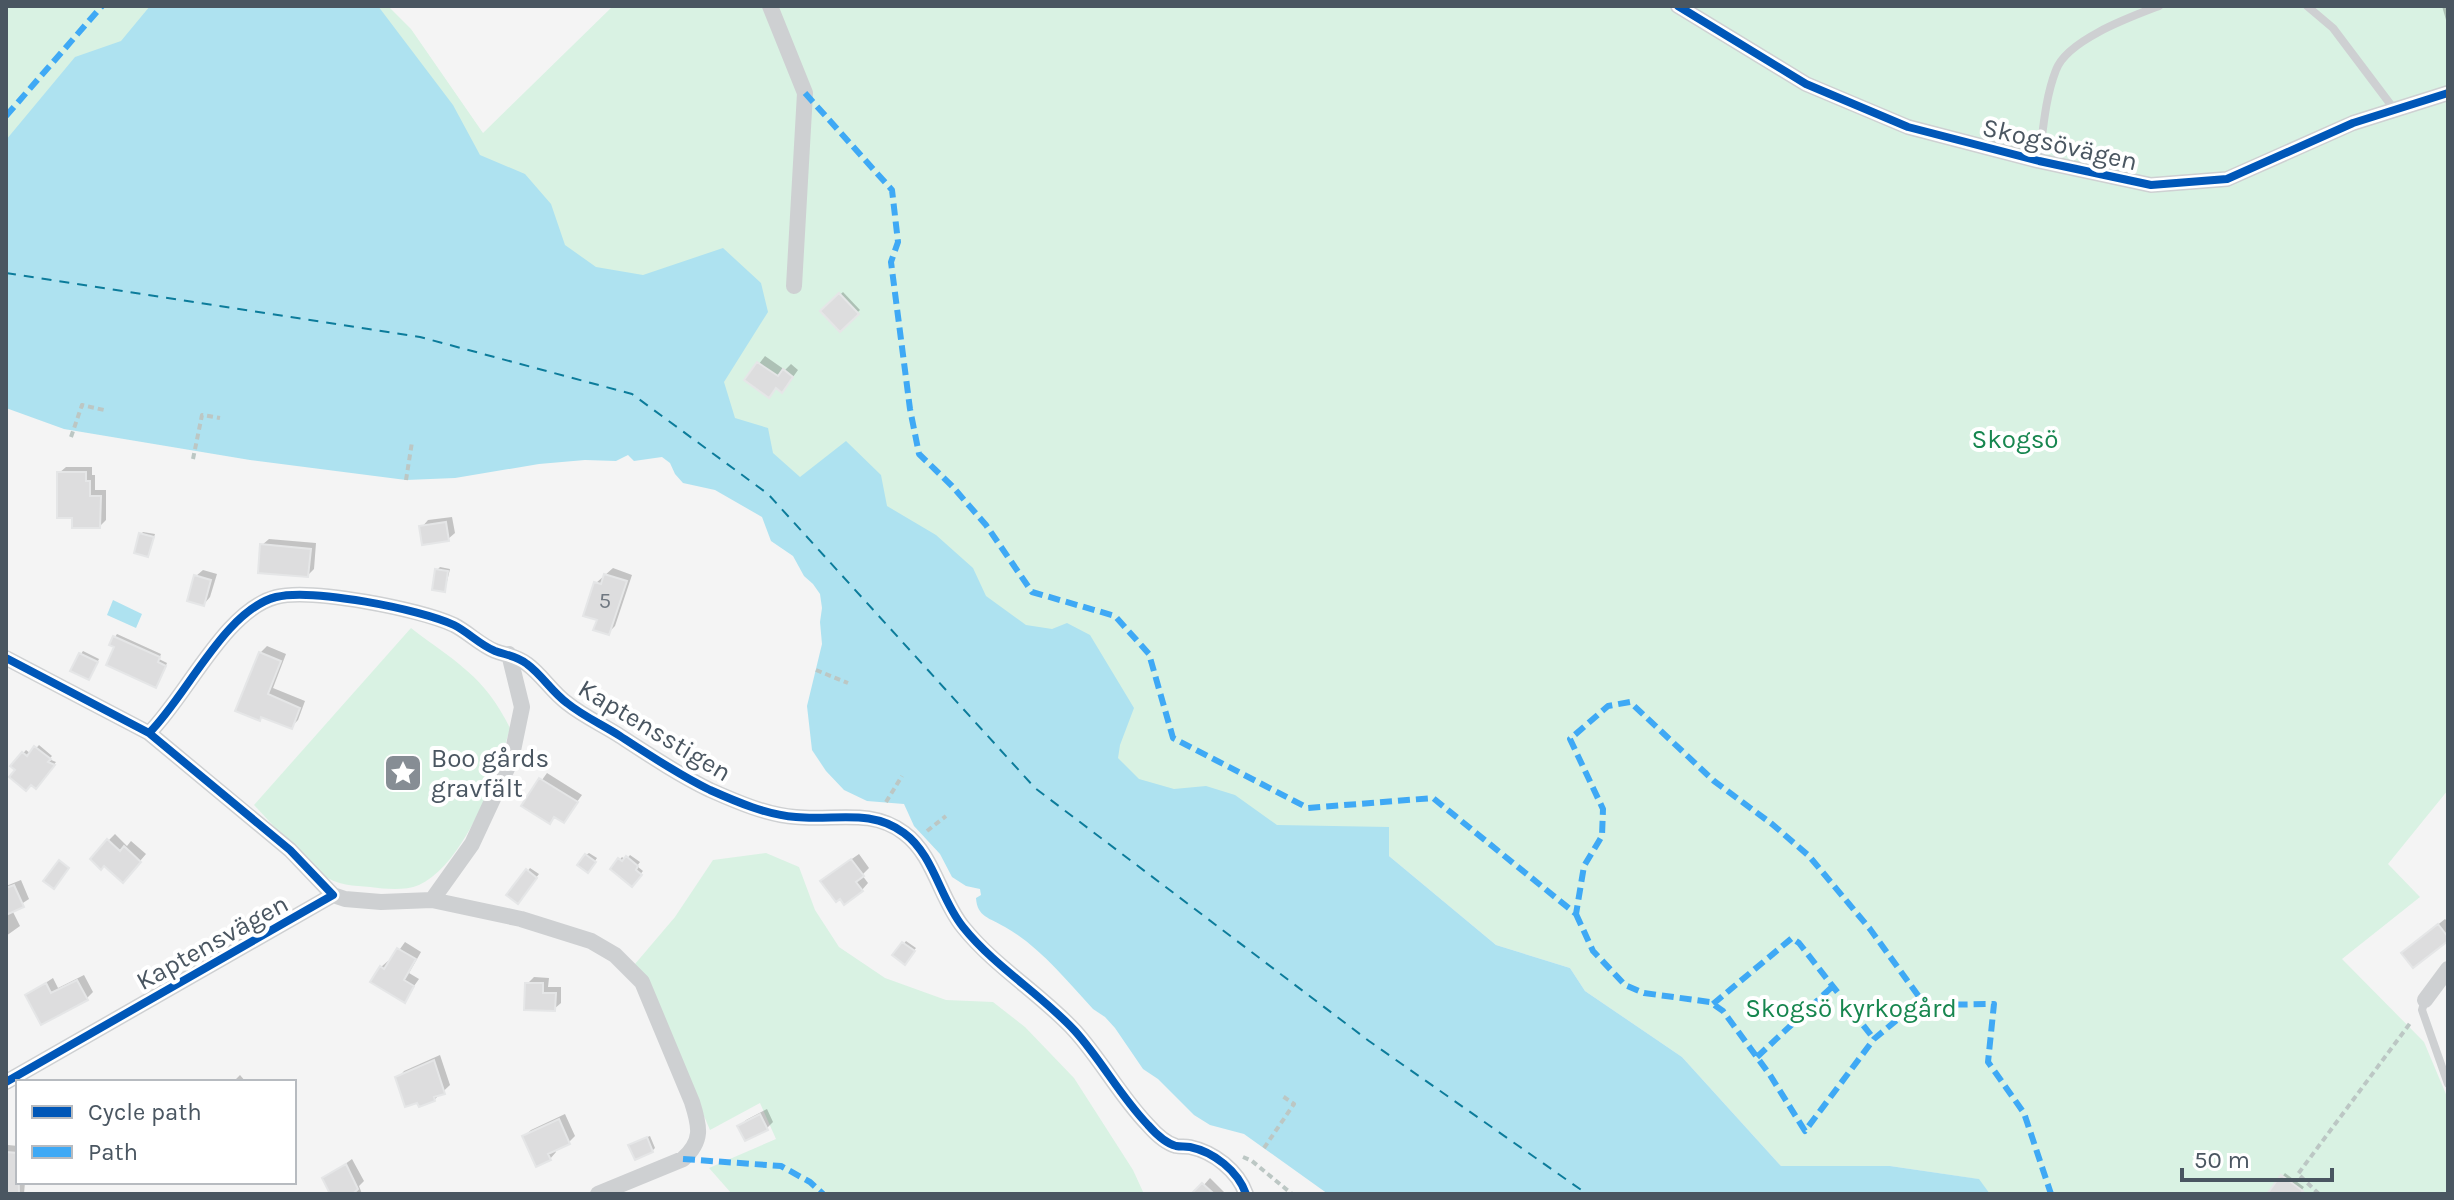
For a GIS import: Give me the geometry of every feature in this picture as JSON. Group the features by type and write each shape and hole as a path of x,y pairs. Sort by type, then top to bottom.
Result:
{"street":[{"path":"770,6 805,93 794,286"},
{"name":"Skogsövägen","path":"1678,6 1794,77 1908,127 2039,161 2151,185 2227,179 2303,144 2394,109 2448,93"},
{"name":"Kaptensstigen","path":"149,733 166,717 235,623 247,612 277,597 309,595 375,603 453,624 494,650 526,662 567,703 708,789 773,813 796,817 866,817 903,832 924,856 950,910 966,931 1075,1030 1149,1127 1167,1142 1191,1147 1221,1161 1241,1180 1246,1194"},
{"path":"432,900 472,844 511,760 522,707 509,654"},
{"name":"Kaptensvägen","path":"6,658 149,733 290,850 333,895 6,1082"},
{"path":"333,895 381,902 432,900 521,919 591,941 615,955 642,982 692,1102 698,1140 694,1149 683,1159 598,1194"},
{"path":"2424,1005 2448,969"}],"lane":[{"path":"2039,161 2056,67 2083,40 2159,6"},
{"path":"2307,6 2333,28 2394,109"},
{"path":"2424,1005 2448,1084"}],"path":[{"path":"71,437 82,405 104,410"},
{"path":"193,459 202,415 220,418"},
{"path":"406,480 412,442"},
{"path":"816,670 848,683"},
{"path":"886,802 902,776"},
{"path":"922,835 946,816"},
{"path":"2319,1194 2298,1174 2424,1005"},
{"path":"1264,1148 1294,1104 1281,1095"}],"green space":[{"name":"Skogsö","path":"6,6 388,6 411,29 483,133 613,6 2448,6 2448,790 2388,864 2420,897 2342,959 2424,1042 2448,1099 2448,1194 1990,1194 1978,1179 1890,1166 1781,1166 1682,1057 1585,991 1570,968 1496,945 1389,856 1388,837 1298,986 690,434 6,292"},
{"path":"411,628 479,682 510,728 477,816 451,858 435,874 419,885 401,889 340,883 314,867 254,805"},
{"path":"766,853 799,867 815,910 839,947 885,978 946,1000 993,1002 1025,1027 1074,1078 1133,1170 1144,1194 732,1194 709,1168 776,1139 760,1103 710,1130 644,976 635,964 675,917 713,860"}],"water":[{"path":"150,6 378,6 453,105 480,155 525,174 551,204 565,245 596,267 643,275 723,248 761,283 768,312 724,382 735,418 768,428 773,453 800,477 846,441 881,475 887,506 936,535 973,568 986,596 1026,625 1052,629 1067,623 1090,635 1134,708 1118,758 1139,779 1174,789 1206,786 1235,795 1277,825 1389,827 1389,856 1496,945 1570,968 1585,991 1682,1057 1781,1166 1890,1166 1979,1179 1990,1194 1328,1194 1244,1134 1210,1125 1194,1115 1158,1079 1143,1069 1115,1028 1041,954 982,913 976,898 981,895 980,889 966,886 952,877 940,854 914,826 904,804 867,801 844,790 826,771 812,750 807,706 822,644 820,594 804,576 793,556 771,541 762,517 715,490 683,483 670,463 662,457 634,461 628,455 616,461 539,464 455,478 406,480 250,460 64,429 6,408 6,140 75,57 121,41"},
{"path":"113,600 142,614 136,628 107,615"}],"building":[{"path":"839,293 859,314 840,332 820,311"},
{"path":"757,362 778,376 783,369 793,377 782,393 776,388 769,398 744,380"},
{"path":"57,472 86,472 86,481 90,481 90,496 101,496 100,528 72,528 72,518 57,518"},
{"path":"446,522 449,541 422,545 419,526"},
{"path":"139,533 154,537 148,557 134,553"},
{"path":"260,544 311,549 308,577 258,573"},
{"path":"435,569 448,571 445,592 432,590"},
{"path":"604,574 627,581 609,635 593,630 597,620 583,616 594,582 601,584"},
{"path":"194,575 211,580 204,606 187,601"},
{"path":"113,636 160,657 158,662 166,666 156,688 106,665 114,647 109,645"},
{"path":"259,652 281,661 268,694 300,708 292,729 235,711"},
{"path":"79,653 98,662 89,680 70,671"},
{"path":"34,746 51,759 48,762 55,765 36,789 31,785 26,791 9,777 15,770 10,766 22,752 27,756"},
{"path":"539,778 578,802 564,823 554,817 550,824 521,806"},
{"path":"107,839 120,851 124,846 141,862 123,883 104,866 101,870 90,859"},
{"path":"585,854 596,862 588,873 577,865"},
{"path":"626,856 638,866 636,870 642,875 632,887 610,869 618,858 622,861"},
{"path":"851,859 864,876 856,882 863,891 844,905 840,899 836,902 820,881"},
{"path":"59,860 69,868 54,889 43,881"},
{"path":"526,869 537,878 518,904 506,895"},
{"path":"14,885 24,907 6,915 6,888"},
{"path":"2438,924 2448,941 2413,968 2401,953"},
{"path":"902,942 915,951 905,965 892,955"},
{"path":"397,948 416,959 404,980 414,986 405,1003 370,982 380,966 384,969"},
{"path":"77,980 88,1000 41,1025 25,995 46,983 51,993"},
{"path":"525,983 543,983 543,993 556,993 555,1011 524,1010"},
{"path":"434,1060 445,1094 419,1107 417,1103 405,1107 395,1077"},
{"path":"760,1114 768,1130 745,1141 737,1126"},
{"path":"559,1119 570,1144 548,1154 551,1160 536,1167 522,1136"},
{"path":"647,1137 653,1152 635,1160 628,1145"},
{"path":"6,1152 16,1153 19,1194 6,1194"},
{"path":"346,1164 358,1189 353,1194 330,1194 322,1178"},
{"path":"2281,1175 2303,1191 2300,1194 2267,1194"},
{"path":"1202,1183 1214,1194 1192,1193"}],"ferry route":[{"path":"6,273 420,337 632,394 768,494 1035,788 1369,1041 1587,1194"}],"marked path":[{"path":"6,116 102,6"},
{"path":"805,93 892,190 898,242 891,262 910,409 919,454 986,525 1032,592 1115,616 1149,654 1173,738 1308,808 1433,798 1576,914 1584,866 1602,836 1603,809 1570,739 1608,706 1630,702 1714,781 1809,856 1870,929 1925,1005 1994,1004 1988,1062 2024,1113 2051,1194"},
{"path":"1576,914 1593,951 1625,985 1644,993 1710,1002 1723,1011 1770,1075 1805,1131 1874,1039 1898,1019 1925,1005"},
{"path":"1713,1004 1792,938 1874,1039"},
{"path":"1757,1057 1834,985"},
{"path":"683,1159 781,1166 810,1182 823,1194"}],"cycle path":[{"path":"1678,6 1806,84 1908,127 2039,161 2151,185 2227,179 2353,123 2448,93"},
{"path":"149,733 223,636 257,605 276,597 314,595 365,602 454,625 495,651 523,661 573,708 710,790 774,814 810,818 865,818 891,825 904,833 923,853 963,927 989,955 1075,1031 1151,1128 1172,1145 1190,1147 1216,1158 1231,1170 1246,1194"},
{"path":"6,658 149,733 290,850 333,895 6,1082"}],"place":[{"name":"Boo gårds gravfält","path":"403,773"}],"park label":[{"name":"Skogsö kyrkogård","path":"1851,1008"}]}
